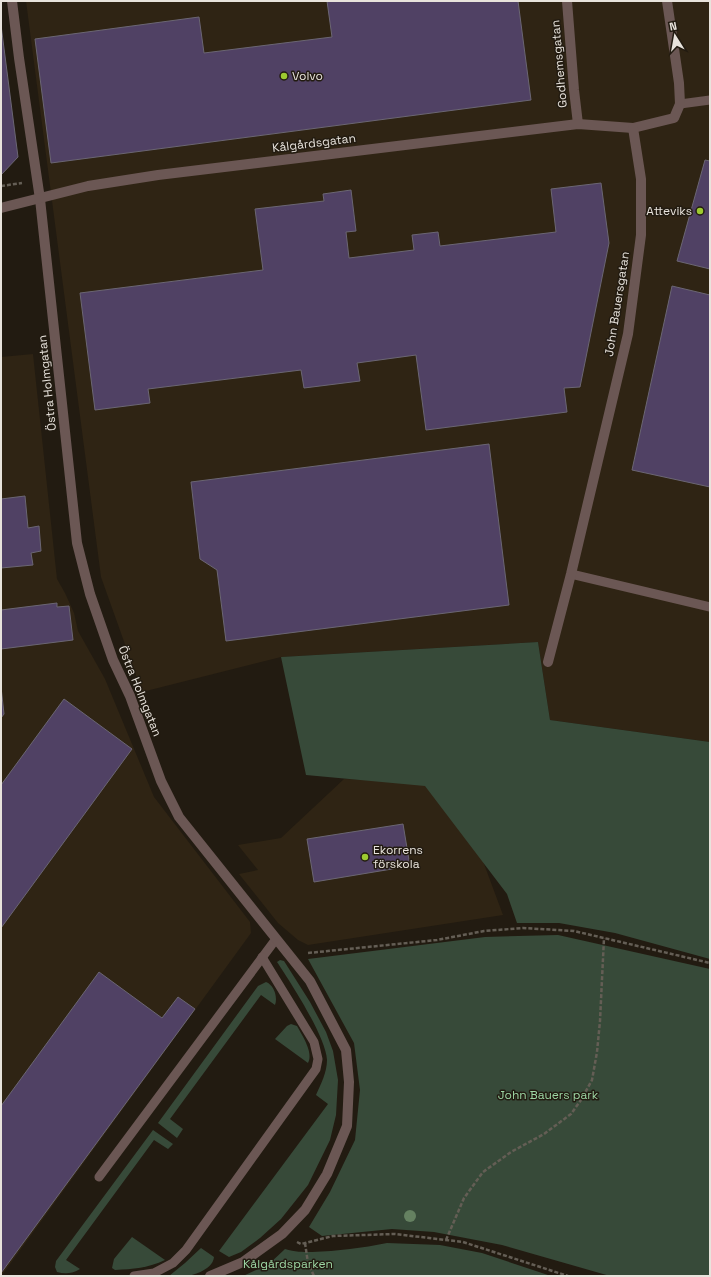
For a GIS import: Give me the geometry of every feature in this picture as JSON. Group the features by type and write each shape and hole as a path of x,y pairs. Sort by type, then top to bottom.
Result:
{"street":[{"name":"Östra Holmgatan","path":"12,1 40,199 77,543 90,594 113,660 130,696 160,781 179,817 310,981 346,1050 349,1082 347,1126 327,1174 305,1210 282,1234 243,1262 210,1276"},
{"name":"Godhemsgatan","path":"567,1 578,124"},
{"path":"633,128 674,118 680,104 679,83 667,1"},
{"name":"Kålgårdsgatan","path":"1,208 88,186 158,175 578,124 633,128"},
{"name":"John Bauersgatan","path":"548,662 571,574 628,334 641,235 641,179 633,128"}],"lane":[{"path":"680,104 710,100"},
{"path":"571,574 710,607"},
{"path":"99,1177 276,938"},
{"path":"134,1276 154,1273 166,1267 173,1263 186,1250 316,1069 318,1059 314,1042 262,957"}],"path":[{"path":"1,186 37,182"},
{"path":"290,955 437,940 484,931 522,928 574,931 710,963"},
{"path":"446,1240 464,1198 483,1172 511,1152 544,1134 571,1114 592,1080 600,1021 604,938"},
{"path":"282,1234 301,1244 333,1236 395,1234 463,1242 568,1276"},
{"path":"305,1243 308,1264 314,1276"}],"shaded area":[{"path":"26,1 710,1 710,742 550,720 538,642 281,657 142,692 101,577"},
{"path":"33,354 57,579 74,613 78,631 105,679 154,797 250,922 251,933 2,1275 1,357"},
{"name":"Ekorrens förskola","path":"344,779 454,783 503,915 308,945 298,940 278,923 239,874 258,870 238,845 281,838"}],"green space":[{"path":"538,642 550,720 710,742 710,959 615,933 559,923 517,923 507,894 425,786 306,775 281,657"},
{"name":"John Bauers park","path":"558,935 710,969 710,1276 610,1276 502,1245 434,1232 392,1229 322,1236 309,1227 330,1192 355,1140 360,1090 354,1043 308,959 485,937"},
{"path":"280,960 284,961 310,1002 326,1032 333,1051 338,1080 336,1115 330,1140 308,1185 281,1219 260,1238 241,1252 229,1257 219,1251 328,1104 316,1095 326,1069 327,1060 321,1038 307,1010 277,962"},
{"path":"266,982 275,992 275,1005 261,995 170,1119 183,1129 177,1138 158,1123 258,986"},
{"path":"291,1024 297,1026 307,1044 310,1054 308,1063 275,1039 287,1026"},
{"path":"153,1130 173,1144 168,1149 154,1140 66,1260 80,1269 68,1273 57,1272 55,1267 56,1261"},
{"path":"132,1237 165,1260 140,1268 115,1270 112,1268 114,1259"},
{"name":"Kålgårdsparken","path":"387,1243 440,1245 482,1253 551,1276 243,1276 269,1264 285,1249 298,1252 322,1252"},
{"path":"201,1248 214,1257 213,1261 208,1267 201,1272 189,1276 169,1276 185,1263"}],"building":[{"name":"Volvo","path":"327,1 518,1 531,100 51,163 35,39 199,17 204,53 332,37"},
{"path":"1,25 18,157 1,175"},
{"name":"Atteviks","path":"705,160 710,161 710,269 677,261"},
{"path":"601,183 609,243 580,387 564,388 567,412 426,430 416,355 357,363 360,381 304,388 301,370 148,389 150,403 95,410 80,293 263,270 255,209 324,201 323,194 351,190 356,231 346,232 349,258 414,250 412,235 438,232 440,246 556,232 551,189"},
{"path":"672,286 710,295 710,487 632,470"},
{"path":"489,444 509,605 226,641 217,570 200,559 191,482"},
{"path":"25,496 28,528 39,526 41,551 31,553 33,565 1,568 1,499"},
{"path":"57,603 57,607 69,606 73,640 1,649 1,610"},
{"path":"1,687 4,714 1,718"},
{"path":"64,699 132,749 1,928 1,785"},
{"path":"403,824 410,866 314,882 307,839"},
{"path":"99,972 162,1018 178,997 195,1009 1,1273 1,1106"}],"place":[{"name":"Volvo","path":"284,76"},
{"name":"Atteviks","path":"700,211"},
{"name":"Ekorrens förskola","path":"365,857"}]}
